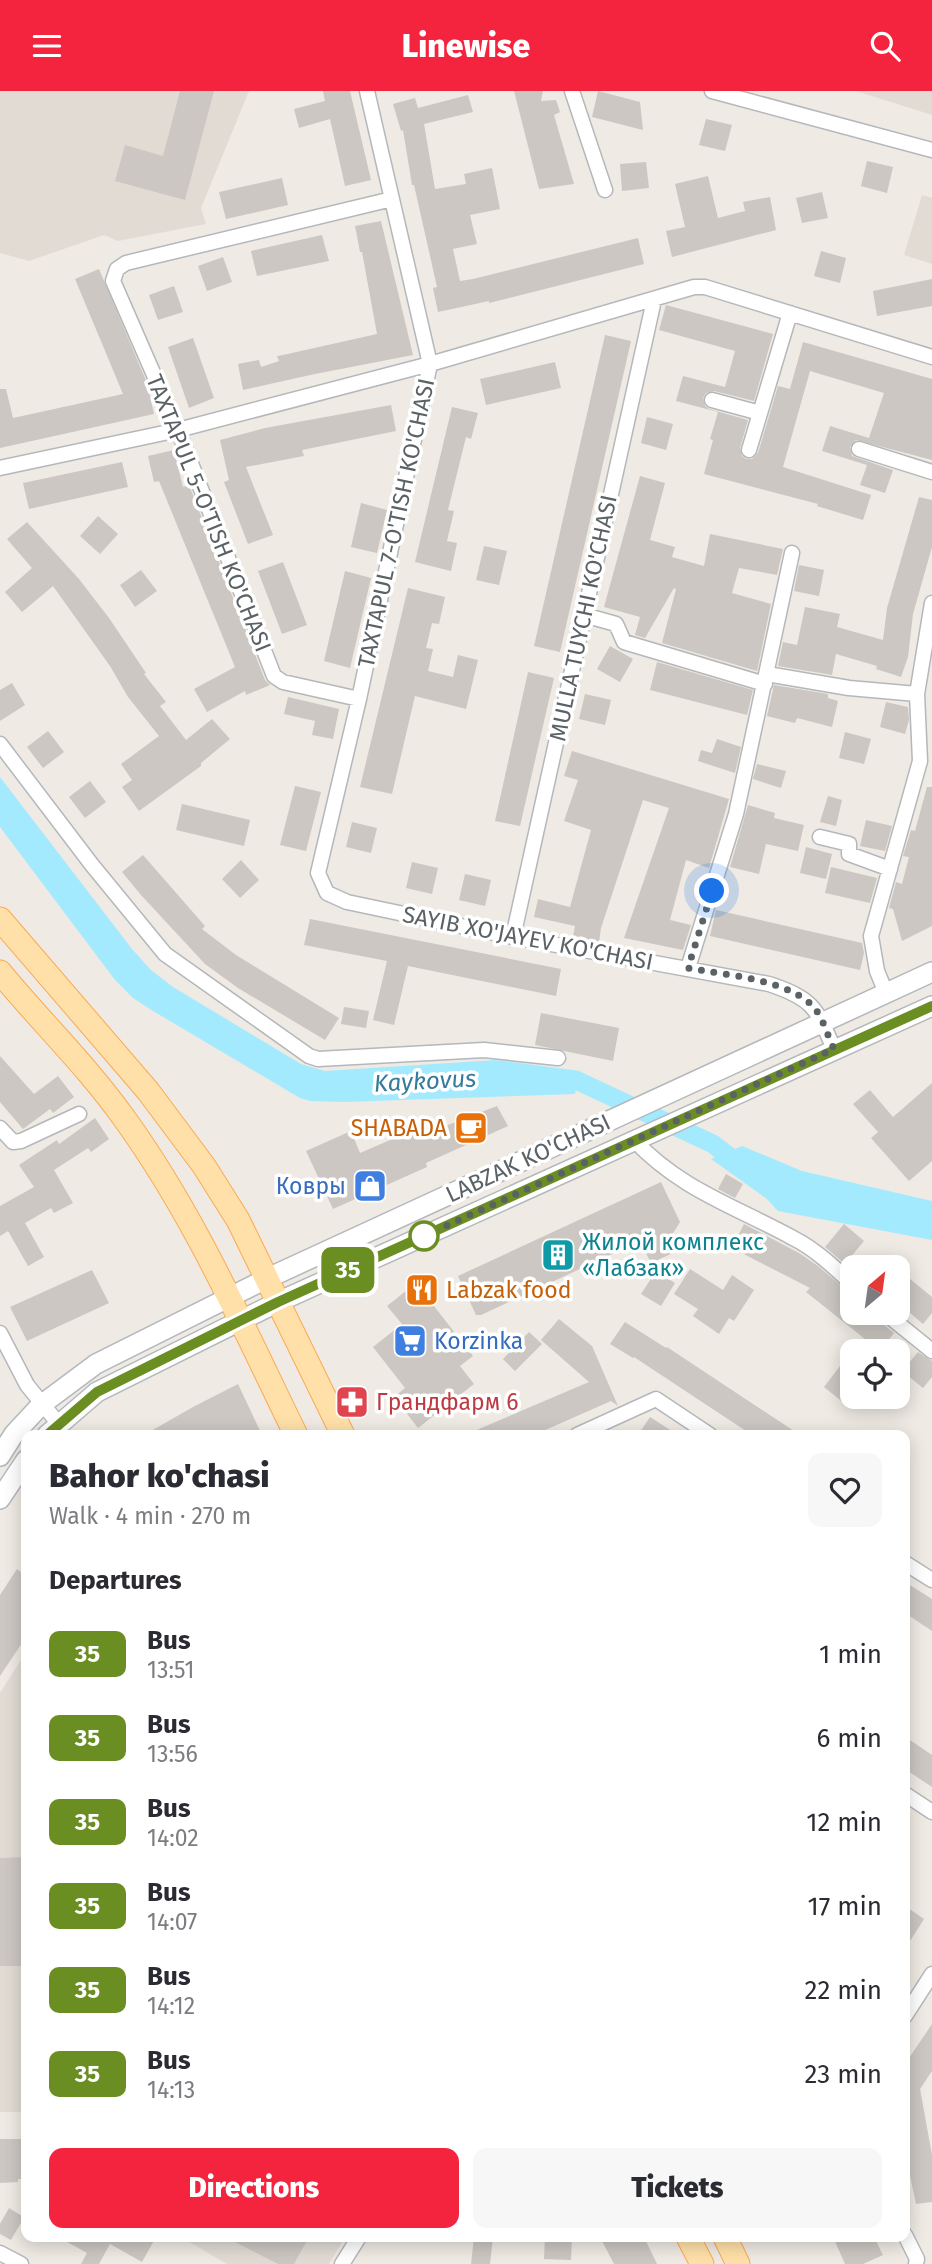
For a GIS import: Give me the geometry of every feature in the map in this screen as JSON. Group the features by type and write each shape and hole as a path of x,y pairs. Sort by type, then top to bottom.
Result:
{"main road":[{"path":"0,919 167,1115 204,1165 238,1220 341,1430"},
{"path":"0,972 122,1115 157,1167 200,1240 294,1430"},
{"name":"LABZAK KO'CHASI","path":"0,1456 14,1434 41,1405 96,1364 266,1279 932,972"},
{"name":"LABZAK KO'CHASI","path":"52,1429 97,1392 278,1302 932,1006"},
{"path":"64,1044 74,1044 82,1039 88,1032 88,1021"},
{"path":"0,1499 21,1468"},
{"path":"691,2242 702,2264"},
{"path":"727,2242 738,2264"}],"street":[{"name":"TAXTAPUL 7-O'TISH KO'CHASI","path":"318,873 359,699 430,363 367,91"},
{"path":"572,91 605,190"},
{"path":"712,91 932,150"},
{"name":"TAXTAPUL 5-O'TISH KO'CHASI","path":"359,699 283,682 274,676 178,430 113,281 117,269 126,263 392,199"},
{"path":"0,468 178,430 430,363 694,287 705,287 932,357"},
{"name":"MULLA TUYCHI KO'CHASI","path":"513,937 654,300"},
{"path":"749,450 790,313"},
{"path":"712,400 760,412"},
{"path":"859,449 932,472"},
{"path":"688,968 736,814 792,553"},
{"path":"886,993 877,971 871,936 920,761 925,733 917,694 926,680 932,603"},
{"path":"584,615 616,624 624,642 766,679 917,694"},
{"path":"0,744 92,865 165,954 309,1056 318,1059 484,1050 558,1058"},
{"path":"820,837 849,844 849,854 890,869"},
{"name":"SAYIB XO'JAYEV KO'CHASI","path":"318,873 327,893 347,902 513,937 769,984 793,992 815,1009 834,1049"},
{"path":"0,1128 13,1142 21,1141 79,1114"},
{"path":"642,1136 652,1159 682,1182 794,1238 840,1273"},
{"path":"900,1325 932,1351"},
{"path":"0,1333 52,1429"},
{"path":"588,1430 656,1399 702,1430"},
{"path":"910,1566 932,1580"},
{"path":"910,1797 932,1812"},
{"path":"910,2008 932,1974"},
{"path":"342,2264 356,2242"},
{"path":"908,2242 917,2259 916,2264"},
{"path":"0,2253 21,2264"}],"shaded area":[{"path":"0,91 249,91 201,208 206,224 118,241 104,235 29,261 0,253"},
{"path":"856,91 932,91 932,115"},
{"path":"922,195 932,198 932,264 904,255"},
{"path":"21,1660 21,2112 0,2112 0,1693"},
{"path":"190,2242 342,2242 329,2264 227,2264"}],"water":[{"path":"0,777 151,970 173,987 301,1064 325,1071 496,1060 580,1071 575,1094 344,1102 300,1098 153,1011 133,998 115,980 0,827"},
{"path":"742,1146 802,1171 932,1201 932,1240 778,1211 767,1199 711,1159"}],"building":[{"path":"180,91 214,91 185,200 115,181 125,145 163,156"},
{"path":"323,91 350,91 371,180 345,186 330,119 299,128 294,109 325,101"},
{"path":"514,91 543,91 541,101 556,100 560,112 554,115 574,184 539,189"},
{"path":"598,91 640,102 643,130 592,117"},
{"path":"468,95 473,112 424,124 435,189 466,184 464,174 492,168 500,209 470,215 477,244 453,249 460,281 638,238 644,264 489,303 438,312 433,288 437,287 412,185 403,130 401,131 393,104 415,98 418,108"},
{"path":"706,119 732,125 725,151 699,145"},
{"path":"867,161 893,167 887,193 861,186"},
{"path":"646,162 649,188 622,191 620,164"},
{"path":"708,176 718,218 745,211 743,202 770,197 776,230 672,257 666,231 685,227 675,184"},
{"path":"282,178 288,205 226,219 219,192"},
{"path":"822,192 828,218 802,223 796,198"},
{"path":"381,221 413,355 243,390 238,364 259,360 261,367 279,361 277,356 377,334 355,226"},
{"path":"322,235 329,261 257,276 251,251"},
{"path":"821,251 846,258 840,283 814,276"},
{"path":"223,257 232,282 207,291 198,266"},
{"path":"99,269 147,383 154,414 0,448 0,389 6,389 13,418 123,394 75,279"},
{"path":"932,279 932,306 877,316 873,291"},
{"path":"174,286 183,312 158,320 149,295"},
{"path":"666,305 773,334 754,401 714,391 706,393 703,398 709,409 748,420 740,448 746,459 752,459 758,453 778,386 790,389 803,342 932,379 932,460 856,440 850,447 852,456 893,470 885,493 860,485 867,465 822,451 830,426 869,438 884,393 810,371 783,467 871,495 863,520 817,506 818,504 704,474 718,412 676,401 683,376 725,387 735,351 659,330"},
{"path":"605,335 631,341 560,652 534,646"},
{"path":"193,338 214,398 189,408 168,347"},
{"path":"555,362 561,388 486,405 480,379"},
{"path":"391,405 396,431 302,450 304,456 246,467 273,535 248,544 224,482 229,480 220,440 265,428"},
{"path":"452,407 478,413 471,439 466,437 448,510 454,511 447,541 457,543 451,571 415,562"},
{"path":"647,417 673,424 666,450 641,443"},
{"path":"174,450 183,487 189,485 265,680 270,685 246,695 245,691 207,712 194,689 235,667 159,481 154,482 148,456"},
{"path":"122,462 128,487 29,509 23,483"},
{"path":"640,476 665,483 650,540 675,547 672,557 704,566 710,534 783,549 777,575 739,568 732,593 771,604 757,671 662,643 676,589 674,588 645,638 635,635 640,617 604,607"},
{"path":"919,497 932,500 932,547 913,614 908,657 901,677 876,669 877,666 836,654 832,675 778,666 783,642 797,645 805,607 840,614 837,627 883,640 887,608"},
{"path":"361,503 387,510 377,553 351,547"},
{"path":"98,516 118,534 100,554 80,536"},
{"path":"27,522 79,579 109,618 146,673 144,674 166,702 160,706 186,740 212,719 230,739 201,763 201,766 139,811 122,787 132,780 121,764 159,736 128,697 110,666 53,586 22,612 5,592 32,568 7,539"},
{"path":"484,546 507,551 499,585 476,580"},
{"path":"283,562 307,625 282,634 258,571"},
{"path":"799,565 824,570 819,596 794,591"},
{"path":"141,570 157,591 135,607 120,585"},
{"path":"345,571 371,578 350,668 324,661"},
{"path":"408,588 445,597 439,624 432,623 426,648 433,649 428,671 453,677 458,655 478,660 466,709 415,696 392,794 360,787"},
{"path":"610,646 633,659 620,682 597,669"},
{"path":"657,662 753,690 747,715 650,690"},
{"path":"528,672 554,678 520,826 495,821"},
{"path":"12,683 25,705 0,721 0,690"},
{"path":"774,685 828,694 828,698 838,701 832,727 797,718 795,723 767,716"},
{"path":"585,694 611,700 605,725 579,719"},
{"path":"288,697 339,709 333,739 312,735 315,721 284,714"},
{"path":"886,702 908,707 909,720 905,734 880,727"},
{"path":"48,731 64,752 43,768 27,747"},
{"path":"845,732 871,739 864,764 839,758"},
{"path":"717,739 741,747 735,773 698,761 701,750 712,753"},
{"path":"572,751 729,799 709,868 686,860 670,920 691,925 683,950 624,938 669,808 643,800 601,928 599,942 573,936 575,926 534,917 538,899 570,907 591,830 564,821 578,780 564,776"},
{"path":"757,764 786,771 781,788 753,779"},
{"path":"90,781 106,802 85,818 69,797"},
{"path":"295,786 321,792 306,851 280,845"},
{"path":"927,787 932,787 932,926 902,941 893,909 889,908 896,882 902,884 909,857 903,856 911,830 915,831"},
{"path":"828,796 842,800 836,826 820,822"},
{"path":"182,804 250,820 244,846 176,830"},
{"path":"748,805 775,813 774,818 804,825 798,851 766,844 759,874 730,867"},
{"path":"866,820 892,826 885,851 860,846"},
{"path":"352,822 377,828 371,853 346,847"},
{"path":"806,847 832,854 826,879 800,873"},
{"path":"143,855 205,926 202,929 236,955 339,1018 325,1040 238,988 205,964 122,872"},
{"path":"241,860 259,880 240,898 222,879"},
{"path":"412,862 438,868 432,894 406,888"},
{"path":"831,867 877,878 870,903 825,893"},
{"path":"465,874 491,880 485,906 459,900"},
{"path":"716,910 862,943 864,953 860,970 710,936"},
{"path":"310,919 561,969 556,996 408,966 394,1025 373,1020 387,961 304,945"},
{"path":"344,1007 369,1011 366,1028 341,1024"},
{"path":"541,1013 619,1028 613,1061 535,1045"},
{"path":"0,1056 34,1094 58,1076 74,1097 53,1113 50,1109 23,1129 0,1102"},
{"path":"932,1083 932,1161 909,1181 871,1138 878,1132 853,1104 870,1090 893,1117"},
{"path":"497,1106 508,1126 426,1163 427,1167 333,1209 306,1151 351,1131 360,1153 411,1131 414,1138"},
{"path":"95,1118 109,1139 91,1152 88,1148 54,1170 73,1203 54,1213 51,1208 25,1223 44,1257 28,1266 8,1231 0,1236 0,1206 34,1187 19,1165 57,1140 59,1144"},
{"path":"726,1174 743,1184 735,1198 718,1189"},
{"name":"Жилой комплекс «Лабзак»","path":"661,1182 680,1222 672,1235 688,1246 651,1263 640,1241 476,1315 458,1276"},
{"path":"744,1224 799,1253 840,1285 840,1319 806,1292 810,1288 732,1248"},
{"path":"844,1224 864,1241 852,1255 840,1255 840,1260 825,1247"},
{"path":"690,1269 723,1290 732,1275 754,1290 734,1321 729,1318 719,1334 693,1316 698,1309 674,1294"},
{"path":"92,1270 109,1303 27,1341 10,1307"},
{"path":"656,1271 675,1283 661,1306 641,1294"},
{"path":"421,1279 436,1298 430,1301 473,1356 460,1366 474,1384 418,1428 394,1397 405,1388 373,1347 402,1324 387,1306"},
{"path":"910,1279 932,1297 932,1313 923,1324 910,1313"},
{"path":"559,1319 592,1346 618,1406 611,1401 545,1430 477,1430 589,1382 541,1340"},
{"path":"625,1322 792,1430 744,1430 610,1344"},
{"path":"847,1325 884,1325 894,1333 889,1339 865,1339"},
{"path":"529,1332 542,1344 515,1371 503,1359"},
{"path":"918,1352 932,1361 932,1377 923,1388 910,1377 910,1362"},
{"path":"840,1366 840,1400 824,1387"},
{"path":"238,1384 260,1430 153,1430"},
{"path":"650,1417 670,1430 641,1430"},
{"path":"17,1569 21,1572 21,1644 0,1676 0,1595"},
{"path":"910,1585 932,1599 932,1631 910,1616"},
{"path":"910,1740 932,1755 932,1787 910,1772"},
{"path":"21,1857 21,1966 0,1966 0,1858"},
{"path":"910,1909 924,1919 910,1941"},
{"path":"932,2024 932,2071 920,2089 932,2155 932,2202 916,2204 910,2176 910,2057"},
{"path":"0,2139 21,2139 21,2179 18,2179 18,2182 0,2183"},
{"path":"9,2208 21,2215 21,2223 11,2240 0,2234 0,2224"},
{"path":"67,2242 153,2242 142,2262 110,2244 99,2264 81,2264 87,2253"},
{"path":"235,2242 306,2242 294,2264 278,2264"},
{"path":"473,2242 492,2242 490,2264 471,2264"},
{"path":"545,2242 572,2242 571,2260 544,2259"},
{"path":"603,2242 646,2242 657,2264 614,2264"},
{"path":"835,2242 876,2242 883,2255 863,2264 845,2264"}],"waterway":[{"name":"Kaykovus","path":"552,1079 578,1081 713,1144 744,1168"}],"bus line":[{"name":"35","path":"52,1430 97,1392 278,1302 932,1006"}],"place":[{"name":"SHABADA","path":"471,1128"},
{"name":"Ковры","path":"370,1186"},
{"name":"Жилой комплекс «Лабзак»","path":"558,1255"},
{"name":"Labzak food","path":"422,1290"},
{"name":"Korzinka","path":"410,1341"},
{"name":"Грандфарм 6","path":"352,1402"}],"route":[{"path":"424,1236 834,1049 815,1009 793,992 769,984 688,968 712,891"}]}
